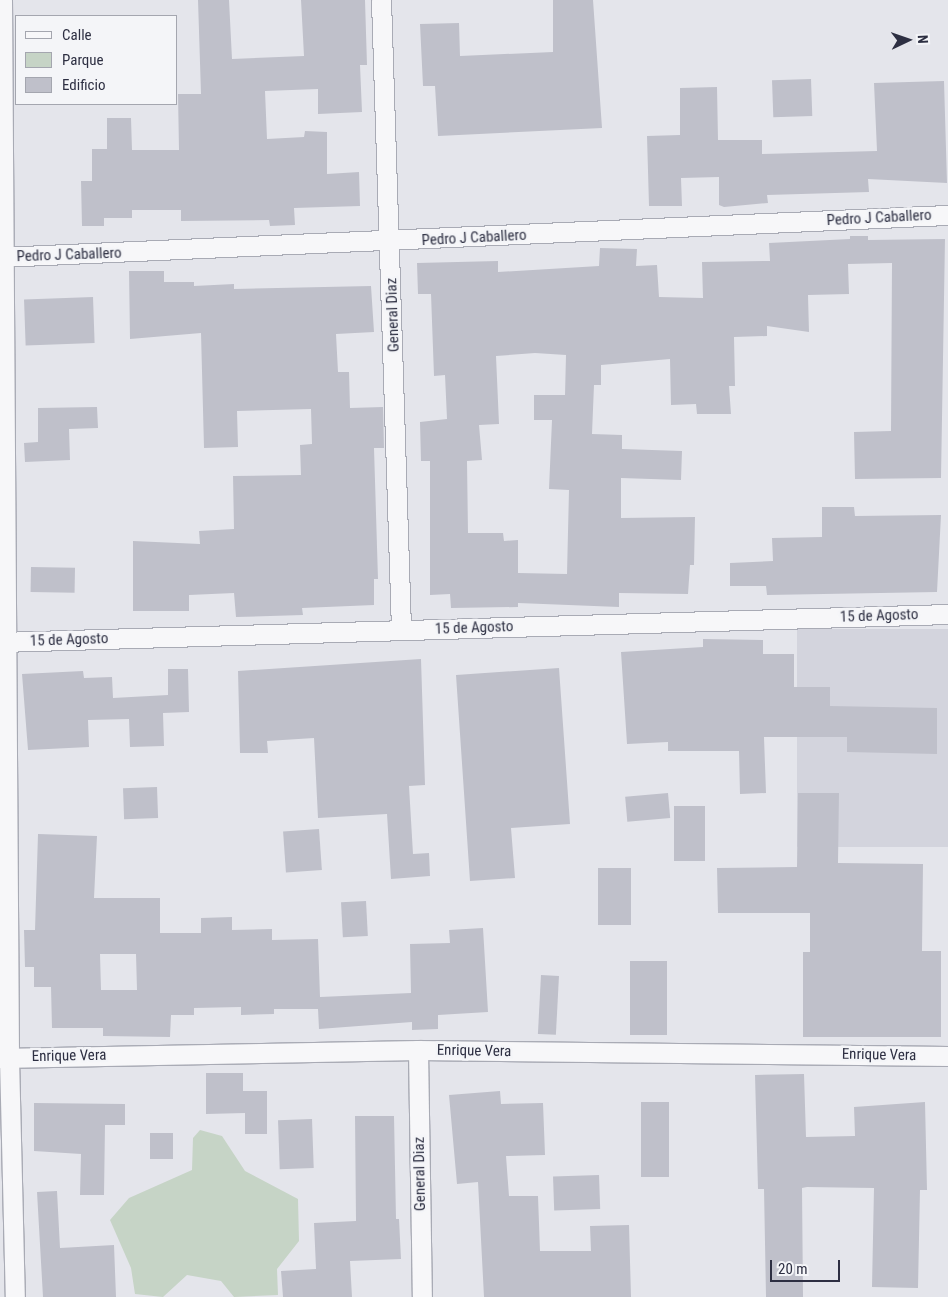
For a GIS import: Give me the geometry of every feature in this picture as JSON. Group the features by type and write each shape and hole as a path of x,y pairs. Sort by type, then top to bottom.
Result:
{"street":[{"path":"2,0 4,1058 15,1297"},
{"name":"General Diaz","path":"381,0 391,242 401,630"},
{"name":"Pedro J Caballero","path":"2,257 391,242 948,215"},
{"name":"15 de Agosto","path":"3,642 948,614"},
{"name":"General Diaz","path":"418,1050 422,1297"},
{"name":"Enrique Vera","path":"4,1058 418,1050 948,1056"}],"shaded area":[{"path":"797,629 948,629 948,847 797,847"}],"green space":[{"path":"200,1130 222,1136 245,1171 298,1199 299,1241 277,1269 278,1295 234,1297 221,1281 187,1275 163,1297 135,1294 131,1268 110,1220 129,1198 192,1170 193,1138"}],"building":[{"path":"198,0 229,0 232,59 304,56 301,0 365,0 367,65 360,65 362,112 318,114 318,89 265,91 267,139 304,137 305,131 327,132 327,174 359,172 360,206 294,208 295,225 270,226 269,220 181,221 181,210 132,210 132,218 104,218 104,226 82,226 81,181 92,181 92,149 107,149 107,118 131,118 132,150 179,150 178,94 201,94"},
{"path":"553,0 593,0 602,128 438,136 435,86 423,86 420,24 459,23 460,56 553,52"},
{"path":"811,79 812,116 773,117 772,80"},
{"path":"944,81 947,183 868,179 869,192 767,195 768,203 724,207 719,205 719,177 681,178 682,206 649,206 647,136 680,135 680,88 717,87 718,140 762,140 762,154 877,151 874,83"},
{"path":"850,236 868,236 868,240 945,239 941,478 855,479 854,432 891,431 892,263 848,264 849,294 808,295 809,332 767,326 767,336 734,337 735,386 729,386 731,414 697,414 696,404 671,405 670,359 601,365 601,385 594,385 592,434 622,435 622,449 682,451 681,480 621,478 621,518 695,517 694,565 690,565 688,594 619,593 619,607 518,603 518,607 451,608 450,594 430,595 430,461 421,461 420,422 447,419 445,375 434,376 431,294 418,294 417,263 498,261 498,272 599,266 600,248 637,249 636,266 657,265 659,297 703,298 702,262 770,261 769,243 850,239","holes":["535,353 566,355 565,395 534,395 534,420 552,420 549,489 569,490 567,574 518,573 518,540 504,541 503,533 468,533 467,461 482,460 479,425 499,424 496,356"]},
{"path":"129,271 164,271 164,282 194,282 194,286 234,284 234,289 371,286 374,332 336,334 338,372 349,372 350,408 383,407 384,448 374,448 378,579 374,579 374,605 302,608 303,615 236,617 234,593 189,595 189,611 133,611 133,541 200,544 199,531 234,529 233,476 301,475 300,445 312,444 311,409 237,411 238,447 204,448 201,333 130,339"},
{"path":"93,297 95,343 26,345 24,299"},
{"path":"97,407 98,428 69,429 70,460 25,462 24,443 38,442 38,408"},
{"path":"822,507 854,507 855,516 941,515 937,592 767,595 766,586 730,586 730,563 773,561 772,538 822,537"},
{"path":"31,567 75,568 75,593 31,592"},
{"path":"703,639 763,640 763,654 794,654 794,687 830,687 830,706 937,708 937,754 847,752 847,737 764,737 766,793 740,794 739,751 668,751 668,742 627,744 621,652 703,647"},
{"path":"421,659 425,785 409,786 413,854 429,853 430,876 391,879 387,814 318,818 314,738 267,741 268,753 240,753 238,671"},
{"path":"559,668 570,824 511,828 515,878 470,881 456,675"},
{"path":"168,669 188,669 189,712 163,713 164,746 130,747 129,719 88,720 89,747 28,750 22,674 83,671 84,678 112,677 113,698 168,695"},
{"path":"157,787 158,818 124,819 123,788"},
{"path":"668,793 670,818 627,822 625,797"},
{"path":"798,793 839,793 838,863 923,864 922,951 941,951 941,1037 803,1037 803,952 810,952 810,913 718,913 717,868 797,867"},
{"path":"674,806 705,806 705,861 674,861"},
{"path":"319,829 322,870 286,872 283,832"},
{"path":"38,834 97,836 94,898 160,898 160,933 201,933 201,918 232,917 232,930 272,929 272,940 318,939 320,997 411,993 410,944 450,943 449,930 483,928 488,1012 438,1015 438,1029 412,1030 412,1022 319,1029 318,1009 274,1009 274,1014 241,1015 241,1007 194,1008 194,1015 171,1015 170,1037 103,1036 103,1028 52,1028 51,987 34,987 34,967 25,967 24,930 35,930","holes":["100,954 136,954 137,990 101,990"]},
{"path":"598,868 631,868 631,925 598,925"},
{"path":"366,901 368,936 343,937 341,902"},
{"path":"630,961 667,961 667,1035 630,1035"},
{"path":"541,975 559,976 556,1035 538,1034"},
{"path":"206,1073 243,1073 243,1091 267,1091 267,1134 245,1134 245,1113 206,1114"},
{"path":"804,1074 806,1137 855,1136 854,1107 925,1102 927,1190 920,1190 918,1288 872,1287 874,1188 807,1187 802,1188 803,1297 766,1297 764,1189 758,1189 755,1075"},
{"path":"500,1091 501,1104 543,1103 545,1155 506,1156 509,1196 538,1196 540,1251 591,1251 590,1226 629,1225 631,1297 484,1297 478,1182 457,1184 449,1095"},
{"path":"641,1102 669,1102 669,1177 641,1177"},
{"path":"34,1103 125,1104 125,1125 105,1125 104,1195 80,1195 81,1154 34,1151"},
{"path":"355,1116 394,1116 396,1219 399,1219 401,1259 350,1261 352,1297 283,1297 281,1271 316,1269 314,1223 356,1221"},
{"path":"312,1119 314,1168 280,1169 278,1120"},
{"path":"150,1133 173,1133 173,1159 150,1159"},
{"path":"599,1175 600,1209 554,1211 553,1177"},
{"path":"57,1191 60,1248 114,1245 116,1297 43,1297 37,1192"}]}
